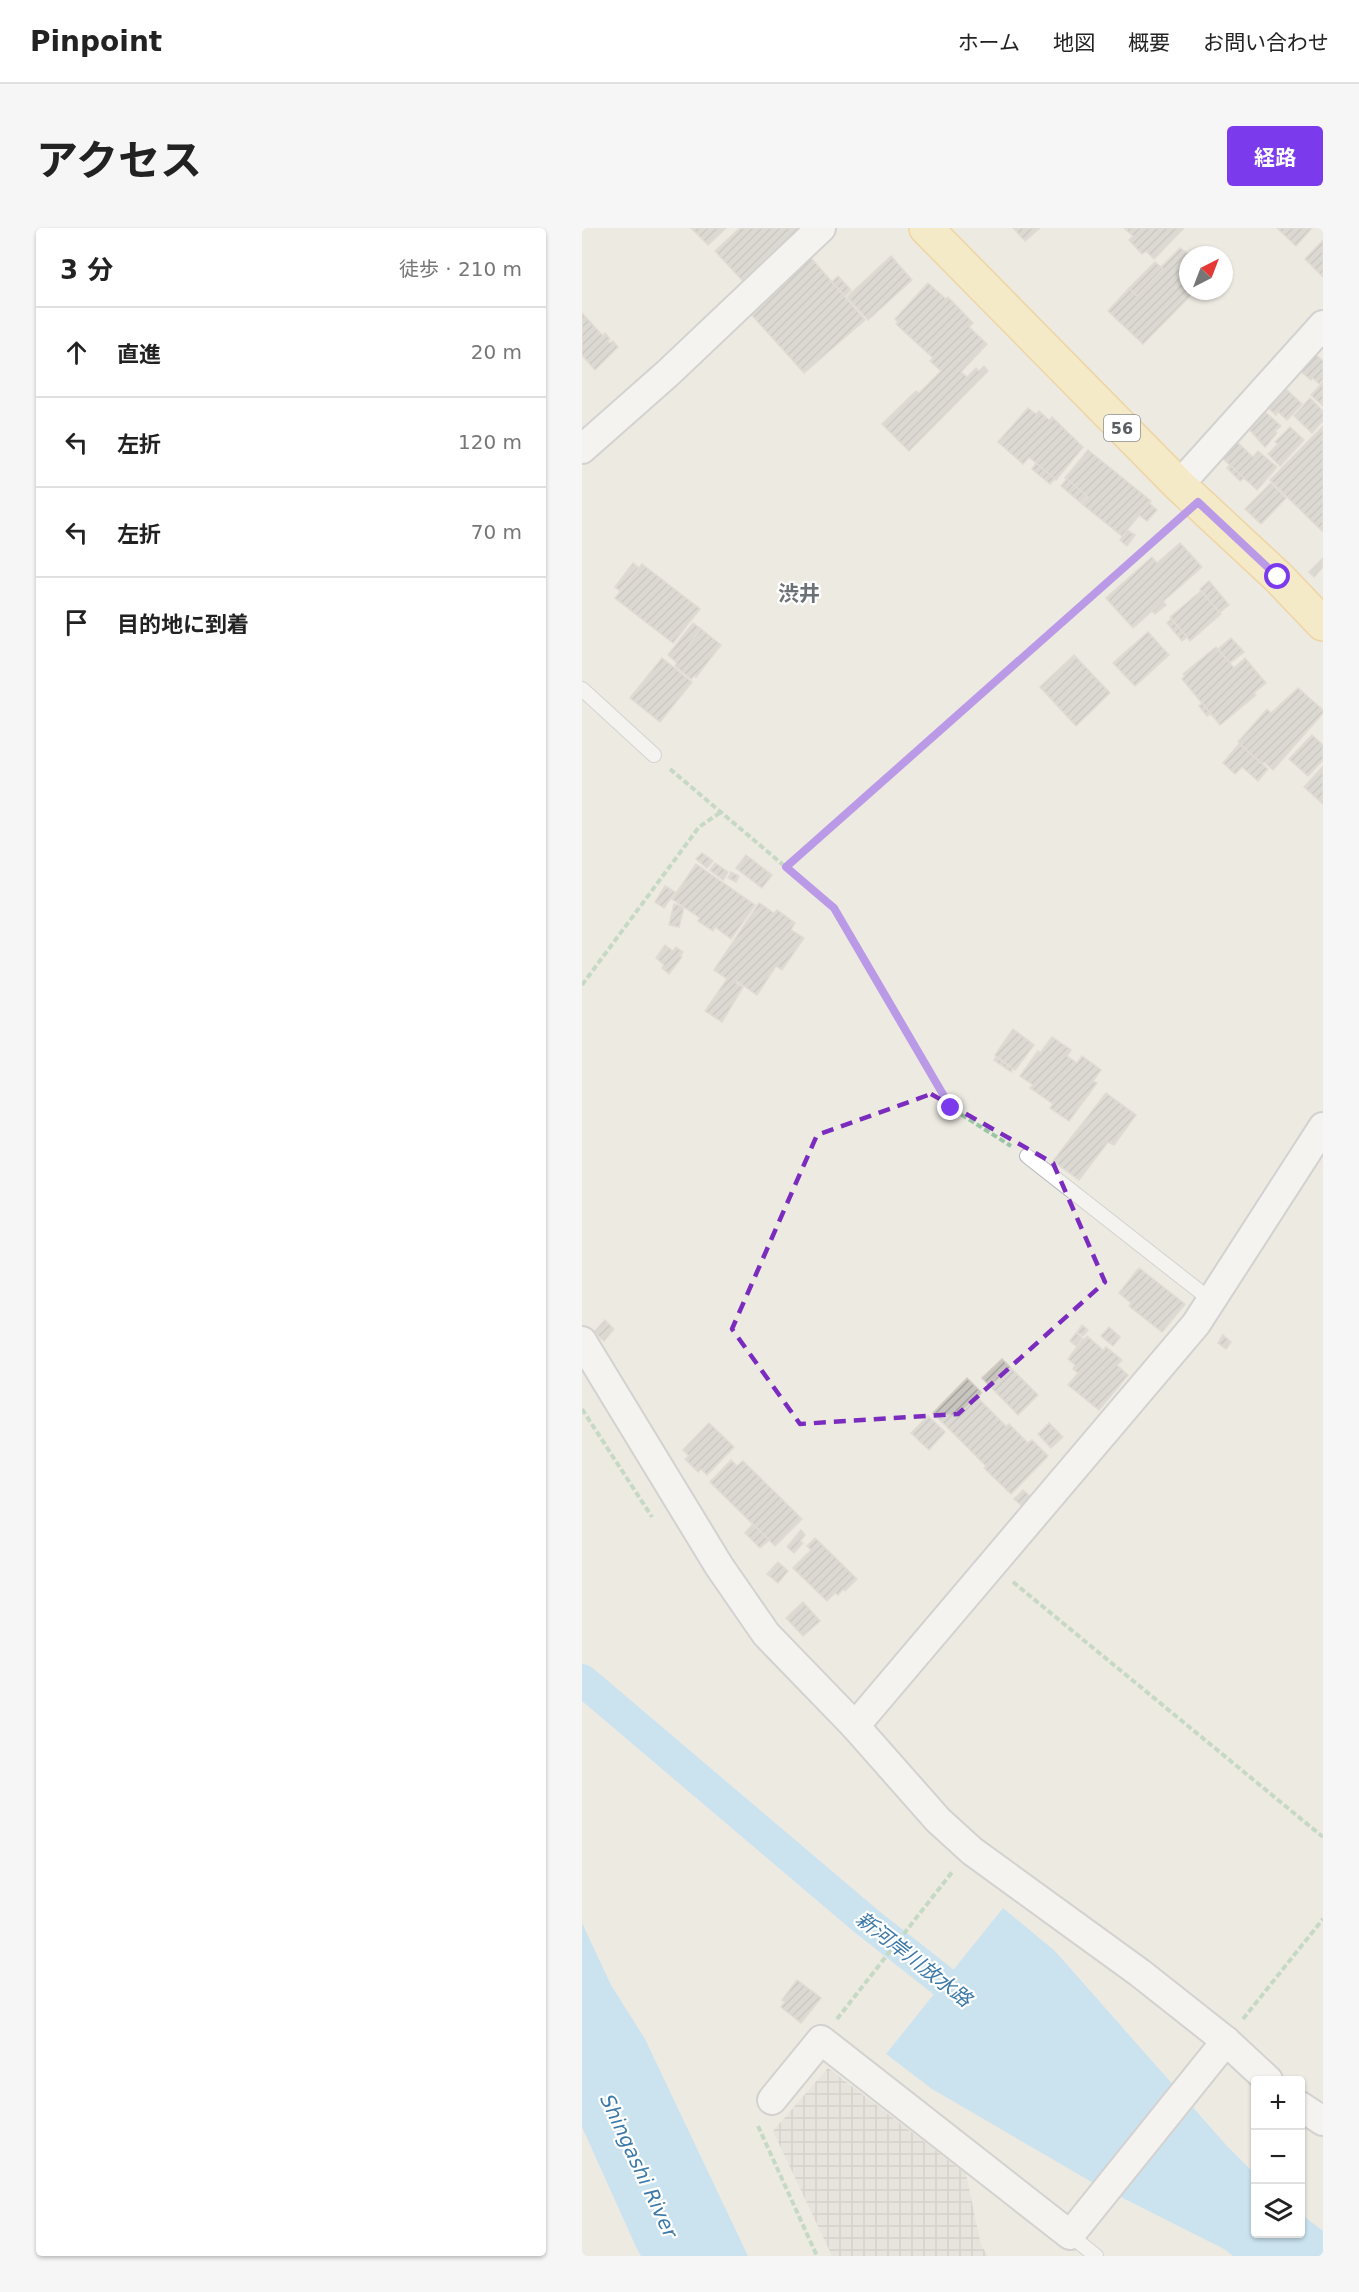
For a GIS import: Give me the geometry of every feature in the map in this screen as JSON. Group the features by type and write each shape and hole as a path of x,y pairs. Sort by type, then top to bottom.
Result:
{"main road":[{"name":"56","path":"934,231 1188,493 1278,577 1323,624"}],"street":[{"path":"582,449 668,374 821,228"},
{"path":"1188,493 1323,325"},
{"path":"855,1726 1196,1324 1323,1127"},
{"path":"582,1341 719,1566 766,1634 855,1726 938,1820 972,1851 1140,1973 1226,2041 1264,2076"},
{"path":"772,2100 821,2040 1073,2231 1226,2041"},
{"path":"1305,2109 1323,2121"}],"lane":[{"path":"582,689 654,754"},
{"path":"1027,1156 1212,1301"},
{"path":"1073,2231 1096,2256"}],"path":[{"path":"786,867 1188,493"},
{"path":"654,754 834,908 951,1108 1027,1156"},
{"path":"582,986 699,827 721,812"},
{"path":"582,1409 653,1518"},
{"path":"992,1564 1323,1837"},
{"path":"836,2020 959,1863"},
{"path":"1226,2041 1323,1919"},
{"path":"772,2100 756,2122 817,2256"}],"highlighted area":[{"path":"931,1094 1053,1163 1105,1282 958,1414 800,1424 732,1329 817,1135"}],"shaded area":[{"path":"828,2068 966,2174 981,2245 988,2256 832,2256 773,2131"}],"water":[{"path":"1003,1908 1055,1951 1227,2146 1251,2170 1251,2238 1305,2238 1305,2217 1323,2231 1323,2256 1233,2256 1224,2249 1095,2184 932,2089 886,2054"},
{"name":"Shingashi River","path":"582,1923 611,1985 645,2039 748,2256 641,2256 636,2247 582,2127"}],"building":[{"path":"691,228 726,228 708,245"},
{"path":"740,228 807,228 750,289 715,251"},
{"path":"1013,228 1040,228 1025,241"},
{"path":"1124,228 1184,228 1154,259 1146,251 1142,254 1129,240 1133,236"},
{"path":"1277,228 1312,228 1296,246"},
{"path":"1323,240 1323,277 1305,259"},
{"path":"1179,249 1179,300 1186,300 1143,344 1108,311 1129,288 1137,296 1163,269 1161,267"},
{"path":"891,256 912,280 868,320 847,297"},
{"path":"811,258 865,320 804,373 749,312"},
{"path":"1155,262 1163,269 1137,296 1129,288"},
{"path":"838,276 851,290 845,296 832,282"},
{"path":"928,283 946,299 948,297 973,323 969,327 987,344 961,372 967,377 976,368 979,371 984,366 988,371 909,451 882,424 916,391 919,393 941,371 930,361 933,358 896,324 898,322 895,319"},
{"path":"582,313 603,336 605,333 610,343 613,341 618,347 595,370 582,355"},
{"path":"1315,354 1323,361 1323,379 1319,384 1300,371"},
{"path":"1323,382 1323,406 1311,395"},
{"path":"1284,387 1302,404 1287,420 1278,412 1276,415 1267,407"},
{"path":"1310,398 1323,411 1323,421 1312,433 1294,416"},
{"path":"1028,408 1036,414 1039,411 1049,420 1052,417 1083,447 1056,480 1029,457 1023,464 998,442"},
{"path":"1263,410 1281,426 1265,447 1247,427"},
{"path":"1323,426 1323,530 1322,531 1270,480"},
{"path":"1290,427 1304,440 1280,466 1268,454 1278,444 1275,442"},
{"path":"1235,440 1253,457 1258,451 1277,467 1257,490 1220,456"},
{"path":"1088,450 1151,501 1122,536 1082,504 1088,497 1065,478"},
{"path":"1036,463 1055,479 1050,484 1032,469"},
{"path":"1230,465 1244,478 1240,481 1227,468"},
{"path":"1067,479 1087,496 1081,503 1061,486"},
{"path":"1271,483 1286,498 1261,524 1245,509"},
{"path":"1149,503 1157,510 1147,521 1139,515"},
{"path":"1127,530 1135,535 1127,546 1120,540"},
{"path":"1180,543 1202,567 1133,628 1106,598 1152,557 1157,563"},
{"path":"1323,558 1323,567 1314,577 1309,572"},
{"path":"633,563 639,568 620,591 615,587"},
{"path":"642,564 700,609 673,643 615,598"},
{"path":"1209,581 1229,605 1219,613 1200,589"},
{"path":"1201,591 1221,614 1190,641 1170,617"},
{"path":"1163,601 1166,605 1155,614 1152,611"},
{"path":"1171,619 1187,637 1182,641 1167,623"},
{"path":"693,623 701,629 676,662 668,655"},
{"path":"701,629 721,645 696,677 695,675 691,679 675,666"},
{"path":"1148,632 1169,655 1135,686 1113,663"},
{"path":"1231,638 1244,652 1230,663 1218,649"},
{"path":"1216,647 1234,668 1245,658 1266,683 1254,693 1256,695 1220,725 1182,679 1185,676 1183,674"},
{"path":"1074,655 1110,693 1076,726 1040,687"},
{"path":"662,658 692,682 660,722 630,698"},
{"path":"1298,688 1323,710 1323,713 1273,770 1264,762 1262,764 1238,742 1267,709 1271,713"},
{"path":"1202,703 1211,714 1207,716 1199,706"},
{"path":"1312,735 1323,745 1323,760 1308,776 1289,759"},
{"path":"1239,744 1268,769 1258,781 1242,767 1235,774 1223,763"},
{"path":"1323,766 1323,804 1304,787"},
{"path":"702,853 713,861 707,868 696,859"},
{"path":"746,855 772,875 762,888 736,868"},
{"path":"715,863 728,872 723,880 710,870"},
{"path":"696,864 755,905 731,939 715,927 713,931 698,921 700,918 672,899"},
{"path":"731,872 739,876 736,882 728,878"},
{"path":"665,886 675,892 664,908 655,902"},
{"path":"759,903 774,913 777,910 795,923 791,930 804,938 782,970 776,966 757,995 737,981 736,983 743,987 722,1022 705,1011 727,979 714,970"},
{"path":"674,904 684,907 679,927 669,925"},
{"path":"665,945 673,951 676,947 683,952 680,956 682,957 669,974 656,958"},
{"path":"1013,1029 1034,1045 1015,1070 995,1055"},
{"path":"1052,1037 1071,1050 1067,1056 1077,1063 1082,1056 1101,1070 1093,1081 1097,1083 1069,1121 1050,1108 1053,1104 1030,1088 1033,1085 1020,1076 1038,1051 1040,1053"},
{"path":"996,1057 1013,1069 1011,1072 994,1060"},
{"path":"1106,1093 1136,1115 1114,1145 1108,1142 1079,1180 1053,1161"},
{"path":"1139,1268 1185,1304 1162,1332 1129,1306 1131,1303 1119,1293"},
{"path":"605,1320 614,1329 604,1341 594,1332"},
{"path":"1082,1325 1088,1330 1083,1336 1077,1332"},
{"path":"1109,1327 1120,1337 1113,1346 1101,1336"},
{"path":"1076,1333 1082,1338 1076,1346 1070,1341"},
{"path":"1223,1335 1231,1342 1226,1349 1218,1343"},
{"path":"1087,1336 1103,1350 1106,1347 1122,1360 1117,1365 1128,1375 1099,1410 1068,1385 1078,1373 1073,1369 1075,1365 1068,1359"},
{"path":"1002,1359 1038,1395 1018,1415 982,1378"},
{"path":"967,1378 982,1393 978,1398 1006,1426 1009,1424 1028,1443 1032,1440 1048,1456 1011,1494 933,1413"},
{"path":"928,1416 945,1432 929,1450 911,1433"},
{"path":"709,1423 734,1447 707,1475 701,1469 698,1472 685,1459 689,1456 683,1450"},
{"path":"1049,1423 1063,1437 1051,1448 1038,1434"},
{"path":"731,1460 737,1466 743,1461 802,1519 775,1546 710,1482"},
{"path":"1023,1490 1031,1497 1022,1506 1014,1499"},
{"path":"753,1524 769,1540 760,1548 745,1533"},
{"path":"801,1530 805,1535 800,1541 803,1543 794,1553 787,1547"},
{"path":"815,1538 857,1579 845,1591 843,1589 838,1595 835,1593 827,1601 793,1568 811,1550 807,1546"},
{"path":"778,1562 788,1571 778,1583 767,1574"},
{"path":"803,1602 820,1621 803,1636 786,1618"},
{"path":"797,1980 821,1998 801,2023 781,2007 785,2002 782,2000"}],"waterway":[{"name":"新河岸川放水路","path":"582,1680 866,1921 978,2009"}],"district":[{"name":"渋井","path":"799,594"}],"route":[{"path":"951,1108 834,908 786,867 1198,502 1278,577"}]}
